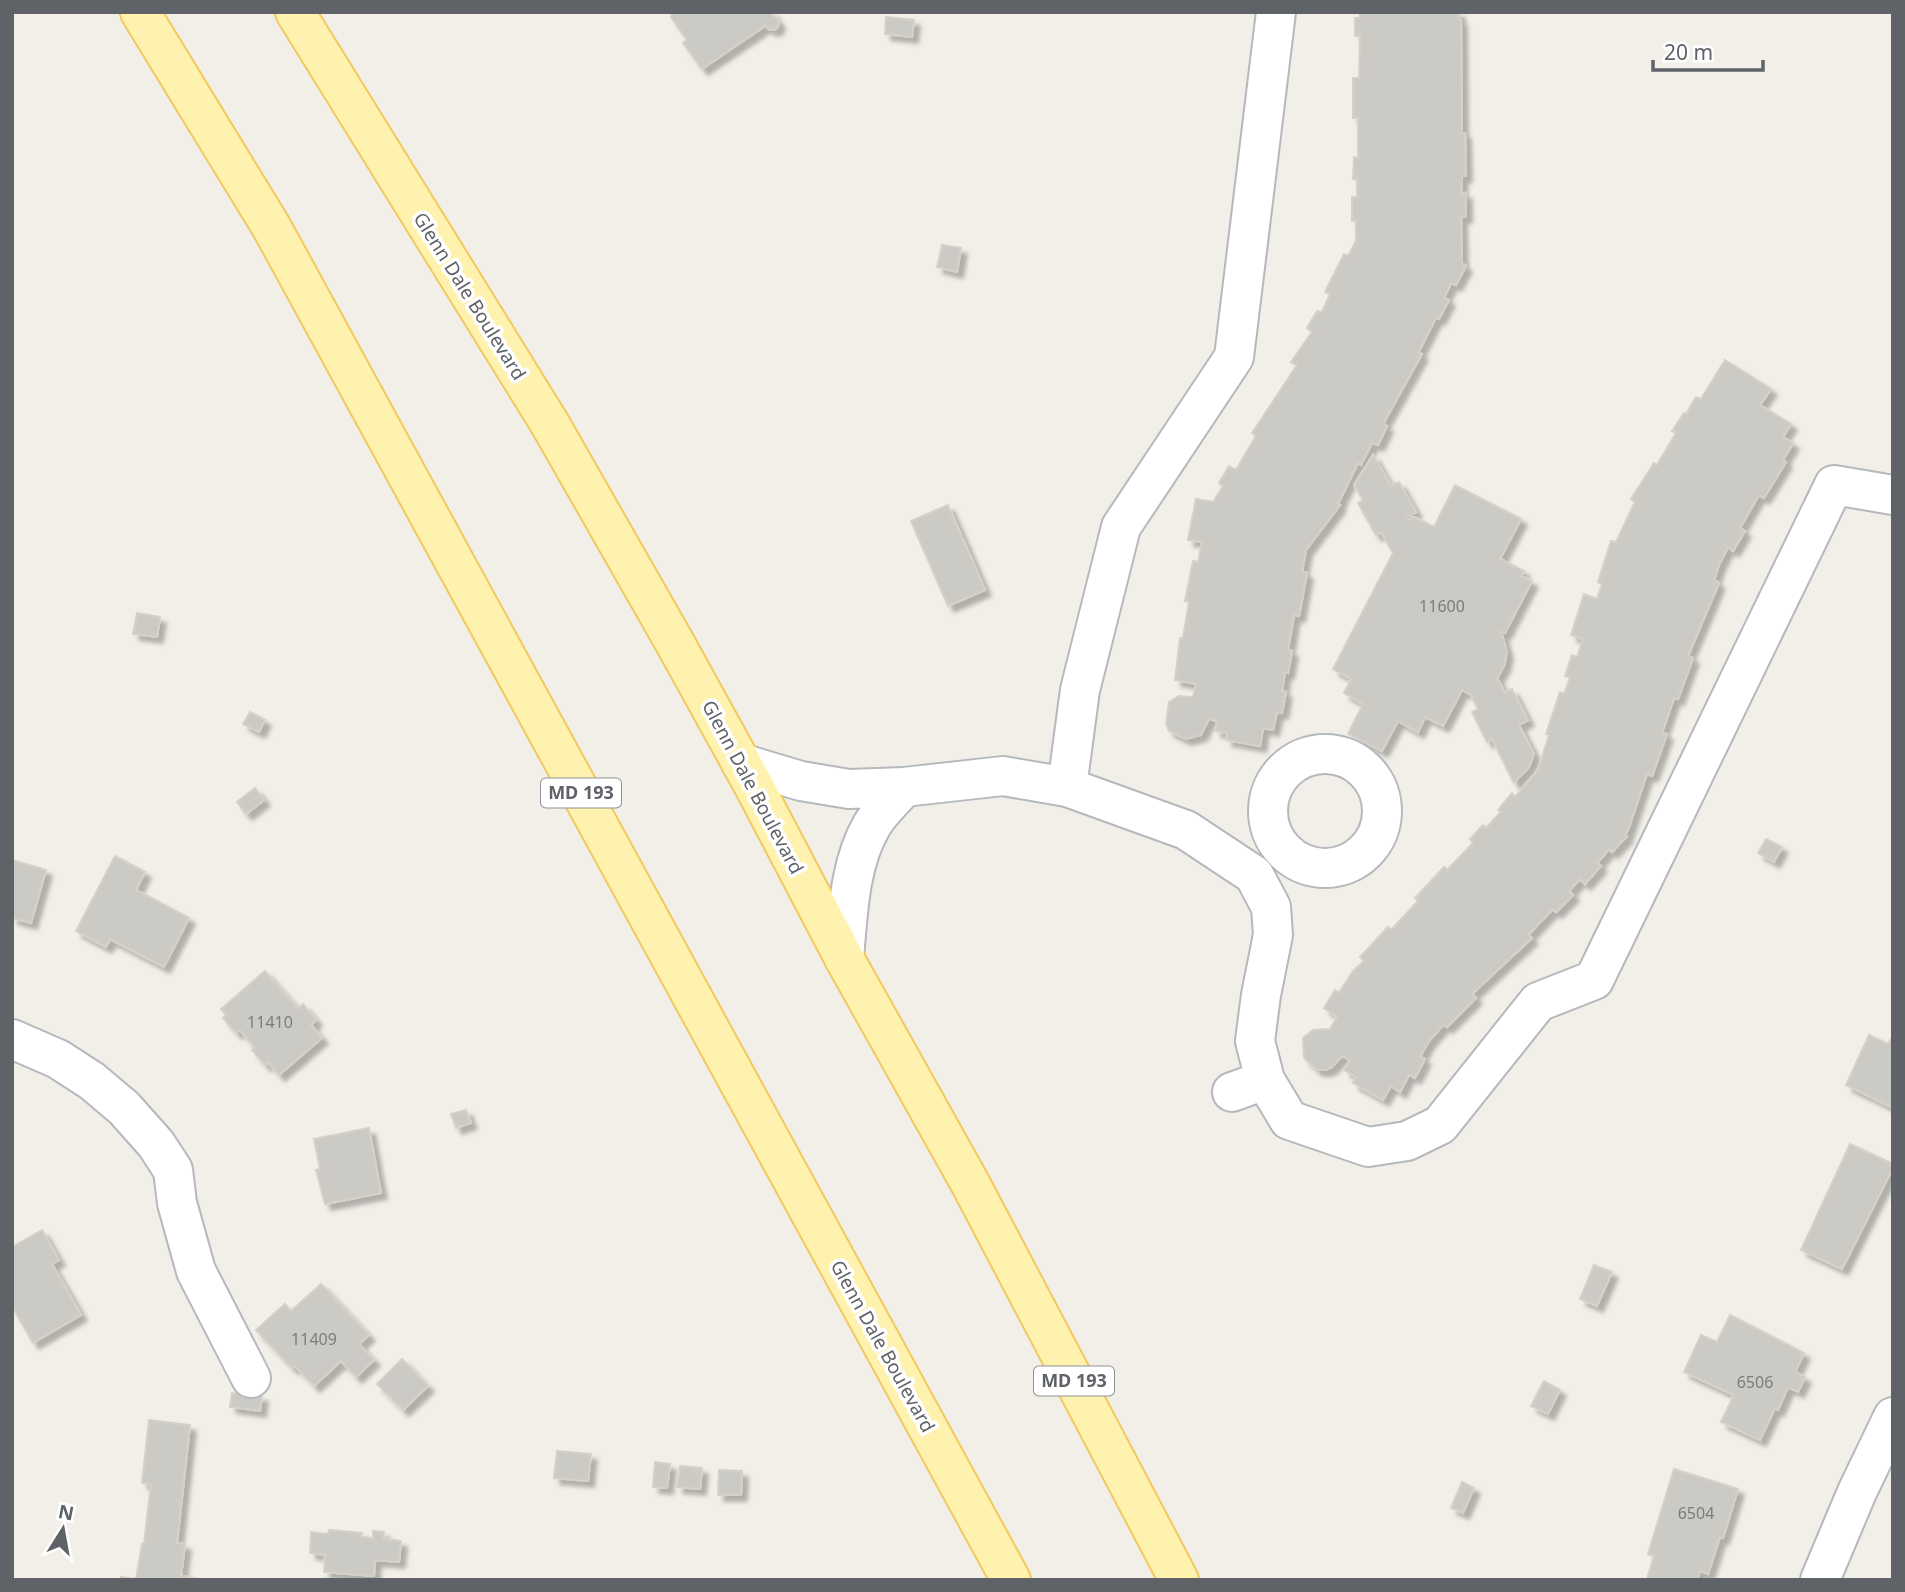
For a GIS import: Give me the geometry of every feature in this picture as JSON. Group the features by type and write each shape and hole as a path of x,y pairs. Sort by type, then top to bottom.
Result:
{"main road":[{"name":"Glenn Dale Boulevard","path":"141,12 272,228 1012,1580"},
{"name":"Glenn Dale Boulevard","path":"295,12 550,424 741,763 844,958 970,1183 1179,1580"}],"street":[{"path":"1067,787 1080,690 1121,527 1234,357 1276,12"},
{"path":"741,763 801,781 849,789 904,787 1003,776 1067,787 1186,830 1254,875 1271,907 1273,935 1261,995 1249,1086 1289,1120 1368,1147 1407,1140 1440,1125 1538,1002 1594,980 1834,485 1893,495"},
{"path":"844,958 851,892 859,856 873,824 904,787"},
{"path":"1254,875 1284,851"},
{"path":"12,1039 58,1059 92,1081 124,1108 156,1144 173,1170 177,1203 196,1271 251,1378"},
{"path":"1820,1580 1857,1492 1893,1417"}],"building":[{"path":"672,12 773,12 771,14 778,20 779,25 770,30 765,26 702,69 683,43 687,40 671,17"},
{"path":"1360,12 1459,12 1462,133 1465,133 1466,176 1462,176 1461,194 1466,193 1466,217 1461,217 1462,263 1466,266 1456,285 1451,283 1444,298 1449,300 1439,319 1436,318 1418,353 1422,354 1383,424 1387,426 1378,445 1372,443 1361,465 1358,463 1338,504 1340,505 1306,550 1302,572 1307,573 1299,616 1294,615 1288,650 1292,651 1282,691 1286,692 1282,713 1277,712 1273,730 1263,728 1260,746 1226,740 1227,733 1215,731 1217,721 1209,719 1201,735 1186,739 1169,731 1166,724 1169,702 1179,696 1193,697 1196,684 1175,680 1180,638 1183,638 1189,602 1185,601 1193,561 1198,562 1202,542 1188,540 1196,499 1213,502 1223,486 1219,483 1229,466 1236,470 1256,436 1252,433 1297,365 1291,362 1312,332 1307,328 1317,311 1322,312 1330,294 1325,292 1344,254 1348,256 1356,241 1356,221 1352,221 1352,197 1357,197 1357,179 1353,179 1354,157 1358,158 1358,118 1353,118 1353,78 1359,78 1360,36 1355,36 1355,18 1360,18"},
{"path":"886,17 914,20 912,37 885,34"},
{"path":"942,245 961,248 957,272 937,267"},
{"path":"1725,360 1771,389 1760,405 1791,424 1783,437 1793,443 1783,460 1786,462 1764,498 1759,495 1740,528 1745,531 1733,551 1728,547 1719,565 1714,580 1719,583 1688,656 1693,658 1678,699 1674,698 1662,733 1667,734 1652,776 1647,774 1625,835 1627,836 1612,852 1609,849 1597,863 1601,866 1585,884 1580,879 1569,891 1573,895 1556,912 1553,909 1528,935 1532,938 1472,994 1476,998 1447,1027 1444,1024 1429,1041 1420,1057 1425,1059 1415,1078 1409,1075 1400,1092 1391,1086 1383,1100 1353,1083 1356,1077 1344,1070 1350,1060 1342,1056 1332,1067 1317,1070 1304,1058 1303,1038 1313,1030 1330,1029 1337,1017 1324,1008 1335,990 1339,993 1353,971 1364,961 1360,957 1388,927 1391,930 1418,901 1415,898 1444,867 1447,870 1473,843 1470,839 1483,825 1486,828 1501,812 1498,810 1512,793 1515,797 1538,770 1560,692 1564,694 1570,677 1565,676 1572,655 1577,657 1583,639 1571,635 1584,594 1597,599 1602,584 1598,582 1611,541 1616,542 1635,502 1631,499 1654,463 1657,465 1676,433 1672,431 1684,413 1686,414 1696,397 1701,399"},
{"path":"1373,455 1391,486 1399,482 1416,512 1407,517 1410,521 1412,516 1434,527 1455,485 1521,519 1500,559 1524,571 1521,576 1532,581 1505,633 1501,631 1507,653 1497,678 1505,693 1512,689 1528,720 1519,725 1534,754 1529,767 1514,783 1492,739 1487,742 1472,712 1478,709 1471,695 1462,690 1443,726 1425,717 1418,732 1398,721 1382,751 1348,734 1363,704 1344,693 1351,679 1333,669 1393,553 1381,532 1376,535 1358,503 1363,500 1354,485"},
{"path":"948,505 985,590 948,606 911,521"},
{"path":"137,613 160,617 157,637 133,634"},
{"path":"250,712 265,720 259,732 243,724"},
{"path":"255,788 264,800 246,814 237,802"},
{"path":"1766,839 1782,847 1774,862 1758,853"},
{"path":"115,856 145,872 136,890 189,918 164,967 110,939 106,947 76,931"},
{"path":"12,860 46,870 31,923 12,918"},
{"path":"265,971 298,1009 303,1004 316,1020 311,1025 322,1038 279,1075 268,1062 265,1065 252,1050 255,1048 240,1030 236,1033 223,1018 226,1015 221,1009"},
{"path":"1869,1035 1888,1044 1893,1036 1893,1108 1846,1085"},
{"path":"466,1110 471,1123 456,1128 451,1114"},
{"path":"369,1128 381,1193 325,1204 316,1170 320,1169 314,1139"},
{"path":"1850,1144 1893,1164 1893,1168 1842,1269 1801,1250"},
{"path":"42,1230 59,1260 52,1264 81,1315 33,1343 12,1306 12,1247"},
{"path":"1594,1265 1612,1272 1597,1306 1580,1299"},
{"path":"321,1284 369,1335 359,1344 374,1360 356,1377 341,1361 314,1386 295,1366 292,1368 256,1330 285,1304 291,1311"},
{"path":"1730,1315 1804,1353 1795,1372 1805,1377 1798,1392 1788,1387 1760,1440 1721,1422 1734,1395 1684,1372 1701,1335 1717,1342"},
{"path":"402,1359 428,1386 403,1410 377,1384"},
{"path":"1544,1381 1560,1390 1548,1414 1531,1406"},
{"path":"232,1393 262,1396 260,1411 230,1407"},
{"path":"149,1420 190,1425 177,1543 185,1544 181,1576 205,1580 121,1580 121,1577 136,1579 144,1544 151,1484 142,1483"},
{"path":"557,1451 591,1454 588,1481 554,1478"},
{"path":"655,1462 670,1464 667,1488 653,1487"},
{"path":"680,1466 702,1468 700,1489 677,1487"},
{"path":"1674,1469 1738,1489 1723,1538 1720,1537 1708,1574 1700,1571 1697,1580 1650,1580 1647,1579 1654,1556 1648,1554"},
{"path":"719,1470 742,1471 741,1495 718,1495"},
{"path":"1462,1482 1474,1488 1463,1513 1451,1508"},
{"path":"329,1530 362,1533 361,1537 373,1538 373,1531 384,1532 383,1539 401,1541 399,1562 375,1560 374,1576 324,1572 325,1555 310,1553 311,1532 328,1534"}]}
